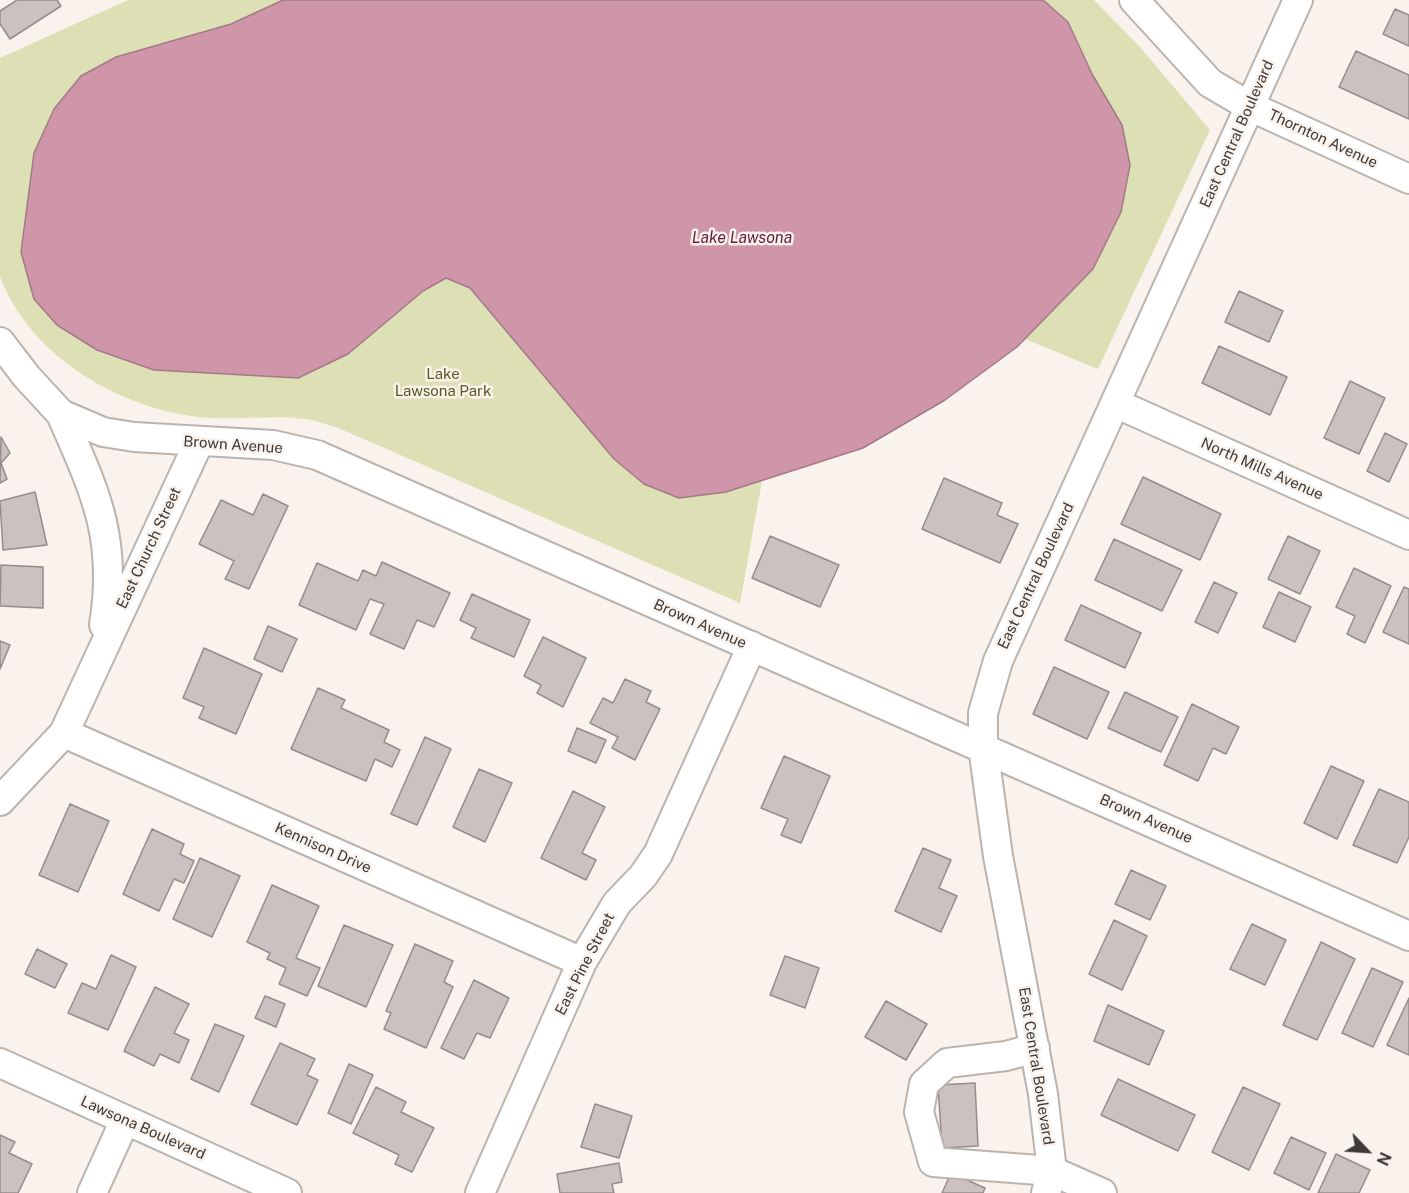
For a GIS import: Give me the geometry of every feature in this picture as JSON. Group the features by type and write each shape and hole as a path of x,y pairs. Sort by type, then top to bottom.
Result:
{"street":[{"name":"Thornton Avenue","path":"1134,0 1210,83 1249,106 1409,179"},
{"name":"East Central Boulevard","path":"1049,1182 1043,1094 998,856 983,747 983,713 998,661 1299,0"},
{"name":"Brown Avenue","path":"0,342 26,376 62,414 103,432 199,442 273,446 317,455 1409,936"},
{"name":"North Mills Avenue","path":"1115,403 1409,535"},
{"name":"East Church Street","path":"62,414 101,512 108,546 109,590 99,654"},
{"name":"East Church Street","path":"0,801 64,733 199,442"},
{"name":"East Pine Street","path":"480,1193 582,962 617,903 658,854 752,646"},
{"name":"Kennison Drive","path":"64,733 582,962"},
{"path":"1035,1048 1006,1056 947,1063 924,1084 919,1112 933,1162 1102,1193"},
{"name":"Lawsona Boulevard","path":"0,1063 287,1193"},
{"path":"92,1193 125,1120"}],"green space":[{"name":"Lake Lawsona Park","path":"128,0 283,0 231,24 154,370 298,378 348,354 423,291 446,278 470,288 614,459 644,484 726,492 762,481 740,603 336,427 305,419 205,418 161,410 104,387 77,371 53,352 31,330 14,305 0,277 0,58"},
{"path":"1043,0 1094,0 1140,47 1210,130 1098,369 1025,339 1054,309 1092,74 1069,22"}],"water":[{"name":"Lake Lawsona","path":"283,0 1043,0 1068,22 1092,74 1122,125 1130,165 1121,212 1093,269 1017,347 945,400 863,448 726,492 679,498 644,484 614,459 470,288 446,278 423,291 348,354 298,378 154,370 97,350 57,325 34,299 21,252 34,153 54,109 81,76 116,57 231,24"}],"building":[{"path":"17,0 57,0 61,6 10,39 0,24 0,11"},
{"path":"1395,9 1409,15 1409,46 1383,34"},
{"path":"1356,51 1409,75 1409,119 1339,87"},
{"path":"1239,291 1283,311 1269,342 1225,322"},
{"path":"1219,346 1287,377 1270,415 1202,383"},
{"path":"1350,381 1385,398 1359,454 1324,438"},
{"path":"1385,433 1407,444 1389,482 1367,471"},
{"path":"1,437 10,453 1,463 7,479 0,483"},
{"path":"1143,477 1221,514 1200,560 1121,524"},
{"path":"944,478 1002,503 997,515 1018,524 1000,563 922,529"},
{"path":"35,492 47,545 3,550 0,501"},
{"path":"263,494 288,506 249,589 225,579 234,561 199,544 221,500 253,515"},
{"path":"770,536 839,565 820,607 752,578"},
{"path":"1288,536 1320,551 1300,594 1268,579"},
{"path":"1114,539 1182,570 1162,611 1095,580"},
{"path":"382,562 450,593 434,627 417,620 404,649 370,634 384,604 370,599 356,630 299,605 317,563 358,581 363,570 376,576"},
{"path":"1,565 43,567 43,608 0,606"},
{"path":"1354,568 1391,586 1365,643 1347,634 1355,616 1336,607"},
{"path":"1214,582 1237,593 1218,633 1195,622"},
{"path":"1404,587 1409,589 1409,644 1383,632"},
{"path":"1279,592 1311,607 1295,642 1263,627"},
{"path":"472,594 530,620 514,657 471,638 476,628 460,620"},
{"path":"1081,605 1141,633 1125,668 1065,640"},
{"path":"268,626 297,639 282,672 254,659"},
{"path":"543,637 586,658 563,707 537,693 541,685 524,676"},
{"path":"0,641 10,645 0,669"},
{"path":"204,648 262,674 236,734 199,718 204,707 183,698"},
{"path":"1054,667 1109,692 1087,739 1033,714"},
{"path":"625,679 651,691 646,702 660,709 635,760 612,748 618,737 590,723 603,698 613,703"},
{"path":"318,688 345,700 341,708 389,730 384,742 400,750 392,767 375,759 366,781 291,749"},
{"path":"1125,692 1178,717 1161,752 1108,728"},
{"path":"1192,704 1239,727 1226,754 1213,748 1198,781 1164,765"},
{"path":"577,728 606,740 596,763 568,751"},
{"path":"425,737 451,749 417,825 391,814"},
{"path":"784,756 830,776 801,843 781,835 788,819 761,808"},
{"path":"1331,766 1364,781 1337,839 1304,823"},
{"path":"479,769 512,783 485,842 453,827"},
{"path":"1379,789 1409,802 1409,837 1397,863 1353,845"},
{"path":"573,791 605,807 582,853 596,860 586,880 541,858"},
{"path":"70,804 109,821 78,892 39,875"},
{"path":"152,829 184,844 180,854 194,861 184,883 174,879 159,911 123,894"},
{"path":"923,848 951,860 939,888 957,896 941,932 895,911"},
{"path":"200,858 240,876 212,937 173,919"},
{"path":"1131,870 1166,886 1150,920 1115,904"},
{"path":"272,885 319,906 296,958 320,968 307,996 279,984 286,968 267,959 270,953 247,942"},
{"path":"1114,920 1147,936 1122,990 1089,974"},
{"path":"1252,924 1286,940 1265,985 1230,969"},
{"path":"344,925 393,945 366,1007 318,986"},
{"path":"1321,942 1355,959 1317,1040 1283,1025"},
{"path":"415,944 453,961 444,982 453,987 426,1048 384,1029 391,1013 386,1011"},
{"path":"37,949 67,964 55,988 25,974"},
{"path":"111,955 136,967 108,1030 68,1013 82,983 96,989"},
{"path":"785,956 819,968 805,1008 770,995"},
{"path":"1372,968 1403,982 1373,1047 1342,1033"},
{"path":"474,980 509,998 490,1038 477,1033 464,1059 441,1048"},
{"path":"155,987 189,1004 174,1033 189,1040 179,1063 160,1054 154,1066 124,1051"},
{"path":"265,996 285,1004 276,1027 255,1018"},
{"path":"1409,998 1409,1055 1387,1045"},
{"path":"886,1001 927,1024 906,1060 865,1037"},
{"path":"1108,1005 1164,1031 1149,1065 1094,1041"},
{"path":"215,1024 244,1036 219,1092 191,1079"},
{"path":"280,1043 315,1059 307,1075 318,1080 297,1125 251,1104"},
{"path":"349,1064 373,1075 351,1124 328,1113"},
{"path":"1118,1079 1195,1115 1178,1151 1101,1115"},
{"path":"975,1083 978,1146 942,1148 938,1085"},
{"path":"376,1087 406,1102 401,1112 434,1128 412,1172 395,1164 399,1155 353,1133"},
{"path":"1243,1087 1280,1104 1249,1170 1212,1152"},
{"path":"595,1104 632,1116 619,1158 581,1147"},
{"path":"0,1135 15,1142 9,1153 32,1164 18,1193 0,1193"},
{"path":"1291,1137 1326,1153 1309,1190 1274,1173"},
{"path":"1336,1154 1370,1170 1359,1193 1318,1193"},
{"path":"619,1163 622,1182 612,1184 614,1193 560,1193 557,1174"},
{"path":"951,1173 985,1188 983,1193 942,1193"}]}
